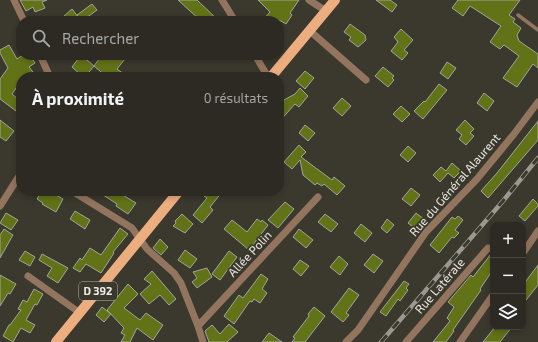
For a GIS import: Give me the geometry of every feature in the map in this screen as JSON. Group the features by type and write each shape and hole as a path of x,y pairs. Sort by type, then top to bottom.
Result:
{"main road":[{"path":"275,72 335,0"},
{"name":"D 392","path":"56,342 175,196"}],"street":[{"path":"14,0 22,16"},
{"path":"222,0 231,16"},
{"path":"309,0 326,11"},
{"path":"310,31 366,80"},
{"path":"42,60 48,72"},
{"path":"258,60 265,72"},
{"name":"Rue du Général Alaurent","path":"346,342 358,330 426,232 477,178 514,134 538,102"},
{"path":"0,206 16,181"},
{"path":"80,196 132,228 147,249 178,278 203,342"},
{"name":"Allée Polin","path":"198,326 318,197"},
{"path":"526,249 538,231"},
{"name":"Rue Latérale","path":"406,342 488,248 490,248"},
{"path":"28,276 80,313"},
{"path":"460,342 490,299"}],"lane":[{"path":"518,15 538,30"}],"building":[{"path":"20,0 47,0 42,2 45,8 35,12 33,7 26,11"},
{"path":"178,0 197,0 214,16 196,16"},
{"path":"258,0 299,0 290,13 292,15 286,24 284,23 284,16 266,16 270,12"},
{"path":"376,0 390,0 397,5 392,12"},
{"path":"458,0 520,0 509,15 515,19 513,22 521,28 517,35 519,41 538,54 538,68 533,64 517,87 503,78 519,56 504,45 500,49 490,42 501,26 470,6 463,16 452,8"},
{"path":"92,4 97,10 89,16 77,15"},
{"path":"72,9 77,16 64,16"},
{"path":"350,24 365,35 366,40 358,47 349,40 351,37 344,32"},
{"path":"401,29 413,40 404,50 408,53 402,60 391,51 398,42 394,37"},
{"path":"9,45 16,60 33,60 35,63 29,67 33,72 16,72 16,88 12,94 16,98 16,111 0,99 0,79 8,68 0,53 0,50"},
{"path":"77,60 87,60 94,66 89,72 78,72 72,67"},
{"path":"98,60 124,60 117,69 121,72 101,72 94,66"},
{"path":"447,62 456,68 448,79 440,73"},
{"path":"383,67 394,76 392,78 394,80 388,87 375,76"},
{"path":"305,71 314,78 305,89 296,81"},
{"path":"439,84 447,90 423,119 414,111 424,101 425,102"},
{"path":"300,88 308,96 299,107 295,104 284,116 284,100 295,94"},
{"path":"484,93 494,101 487,111 477,103"},
{"path":"342,98 351,106 342,116 333,108"},
{"path":"401,106 410,114 402,122 393,114"},
{"path":"0,120 14,131 6,141 0,137"},
{"path":"465,120 474,129 470,133 474,136 466,145 459,139 462,135 456,130"},
{"path":"538,121 538,140 488,198 481,191"},
{"path":"305,125 315,133 308,141 299,133"},
{"path":"299,145 306,152 301,157 332,180 334,177 345,186 337,195 324,184 322,186 317,183 315,185 303,175 300,160 292,169 284,162"},
{"path":"408,146 416,153 408,162 400,155"},
{"path":"452,163 461,171 454,178 448,173 440,182 433,175 441,167 446,171"},
{"path":"411,188 420,195 411,206 402,199"},
{"path":"39,196 58,196 63,199 56,212 42,204 43,203 37,199"},
{"path":"105,196 124,196 136,203 128,214 116,206 117,204"},
{"path":"204,196 219,196 210,207 213,210 202,223 193,215 207,198"},
{"path":"533,199 538,206 525,221 519,216"},
{"path":"285,202 294,209 278,228 268,220"},
{"path":"75,211 90,220 85,229 70,219"},
{"path":"6,213 18,220 11,230 0,223"},
{"path":"416,213 425,220 419,227 416,225 414,228 408,223"},
{"path":"182,214 193,224 185,233 173,226 176,223 175,221"},
{"path":"325,214 338,224 331,232 318,222"},
{"path":"458,216 463,220 455,230 459,233 454,238 452,237 439,253 430,245 452,217 455,219"},
{"path":"257,219 261,222 262,220 268,225 249,250 224,229 232,220 247,232"},
{"path":"387,219 394,225 387,233 381,228"},
{"path":"361,224 372,233 365,242 354,233"},
{"path":"120,228 128,234 113,252 114,253 101,273 86,264 80,272 73,268 80,258 82,260 90,248 101,255"},
{"path":"4,229 13,235 0,258 0,235"},
{"path":"299,229 313,240 306,248 293,237"},
{"path":"160,239 168,247 161,255 153,248"},
{"path":"185,250 197,259 190,268 178,260"},
{"path":"25,251 35,257 30,266 19,260"},
{"path":"229,251 237,257 220,280 212,274"},
{"path":"42,254 68,268 58,283 47,276 52,268 39,260"},
{"path":"373,254 383,261 374,273 364,265"},
{"path":"490,255 490,274 480,289 481,290 446,342 433,342 450,321 447,318 454,307 448,302 471,275 473,277"},
{"path":"339,256 348,264 340,275 330,267"},
{"path":"300,260 309,266 301,276 293,269"},
{"path":"538,265 538,285 526,300 526,281"},
{"path":"207,268 212,277 197,288 192,282 197,278 193,272"},
{"path":"152,271 176,299 169,305 160,295 149,304 140,294 151,284 144,279"},
{"path":"261,274 268,279 262,289 267,293 260,303 254,299 252,302 250,301 234,324 224,316 239,295 243,298"},
{"path":"0,275 16,284 0,306"},
{"path":"404,281 409,284 406,288 408,290 400,301 398,299 386,316 380,312"},
{"path":"128,284 138,294 124,308 140,320 146,313 163,325 153,340 137,328 130,342 121,342 125,335 121,333 124,328 107,310"},
{"path":"349,288 359,295 346,313 349,315 343,322 331,312"},
{"path":"34,289 43,294 37,305 35,304 26,320 35,325 30,333 21,328 13,342 3,336 9,325 21,310 18,309 23,300 27,302"},
{"path":"102,307 111,314 104,322 96,315"},
{"path":"314,307 325,316 305,342 292,342 295,338 293,337"},
{"path":"229,324 238,332 227,342 209,342 205,331 212,325 220,334"},
{"path":"493,330 510,330 500,342 483,342"},
{"path":"269,333 282,342 262,342"}],"railway":[{"path":"381,342 503,201 538,158"}]}
